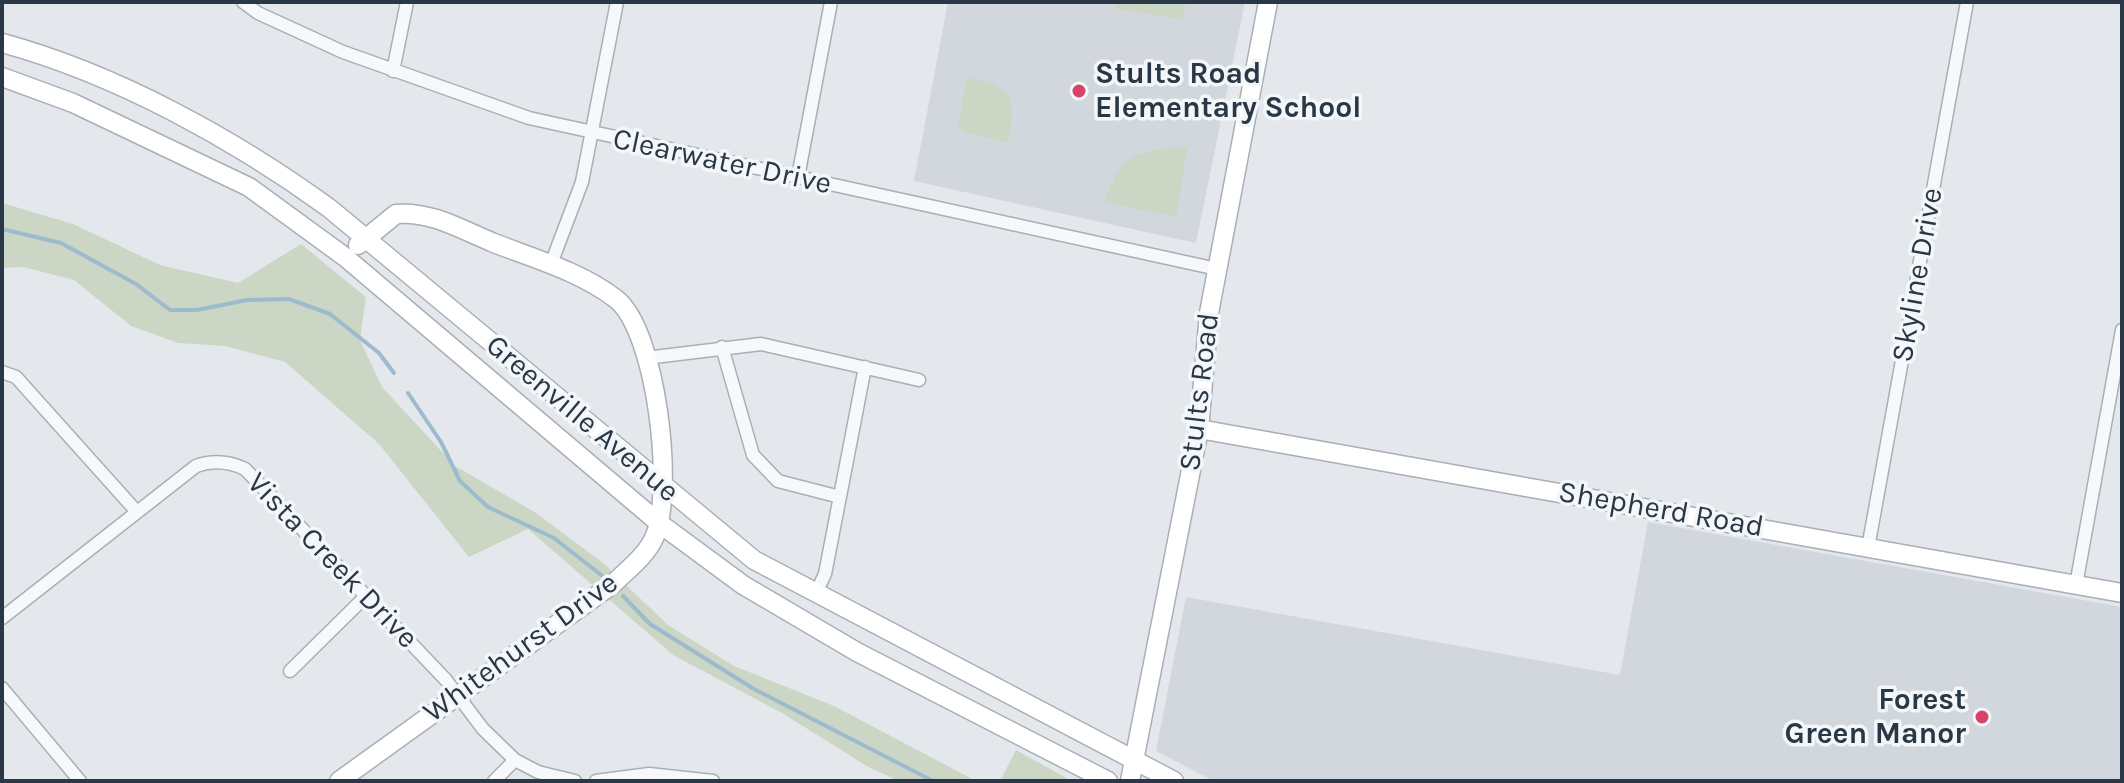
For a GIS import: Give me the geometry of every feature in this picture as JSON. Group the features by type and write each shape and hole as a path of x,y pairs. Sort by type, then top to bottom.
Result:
{"main road":[{"name":"Stults Road","path":"1130,781 1199,429 1206,335 1268,2"},
{"name":"Greenville Avenue","path":"2,43 108,82 251,154 329,208 743,552 815,595 1174,781"},
{"name":"Greenville Avenue","path":"2,77 73,103 249,187 345,257 659,523 791,616 1108,781"},
{"name":"Whitehurst Drive","path":"339,781 613,584 645,552 659,523 664,487 663,455 646,358 631,316 617,300 551,264 429,216 413,213 396,214 345,257"},
{"name":"Shepherd Road","path":"1199,429 2122,593"}],"street":[{"name":"Clearwater Drive","path":"243,2 301,34 393,71 488,105 593,135 1217,269"},
{"path":"393,71 407,2"},
{"path":"551,264 582,182 617,2"},
{"path":"798,177 831,2"},
{"name":"Skyline Drive","path":"1868,548 1967,2"},
{"path":"2076,585 2122,330"},
{"path":"646,358 761,344 919,380"},
{"path":"722,347 753,455 778,481 840,497"},
{"path":"815,595 825,574 865,367"},
{"path":"2,372 16,377 137,512"},
{"name":"Vista Creek Drive","path":"2,618 196,466 210,461 232,463 245,469 515,760"},
{"path":"290,671 365,597"},
{"path":"2,688 80,781"},
{"path":"494,781 515,760 538,772 575,781"},
{"path":"596,781 649,774 713,781"}],"shaded area":[{"name":"Stults Road Elementary School","path":"948,2 1245,2 1196,243 914,181"},
{"path":"1648,522 2122,607 2122,781 1214,781 1156,751 1186,597 1620,675"}],"green space":[{"path":"1117,2 1186,2 1183,20 1115,8"},
{"path":"967,78 994,85 1008,97 1012,115 1008,143 964,132 958,126"},
{"path":"1172,147 1187,148 1177,214 1171,216 1105,202 1115,176 1127,161 1145,152"},
{"path":"2,203 73,224 160,265 238,283 301,244 366,297 360,340 382,387 455,466 533,511 602,562 668,625 734,666 834,706 976,781 899,781 870,768 782,713 673,655 528,529 469,557 379,444 285,362 225,346 178,343 131,326 74,280 23,267 2,268"},
{"path":"1016,750 1072,781 1000,781"}],"waterway":[{"path":"2,229 61,243 136,284 170,310 197,310 247,300 289,299 330,314 379,353 394,373"},
{"path":"408,393 441,442 460,481 488,507 554,538 605,578"},
{"path":"623,596 650,624 754,689 933,781"}],"place":[{"name":"Stults Road Elementary School","path":"1079,91"},
{"name":"Forest Green Manor","path":"1982,717"}]}
